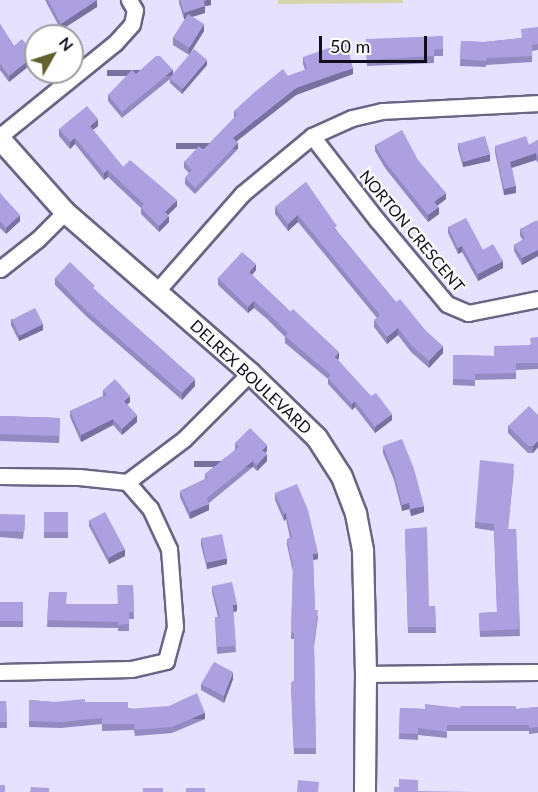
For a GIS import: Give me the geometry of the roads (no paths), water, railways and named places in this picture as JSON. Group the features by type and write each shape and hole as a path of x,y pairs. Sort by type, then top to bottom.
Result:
{"street":[{"path":"0,138 115,43 132,24 135,10 129,0"},
{"path":"156,292 242,194 312,136 352,118 382,111 538,103"},
{"name":"NORTON CRESCENT","path":"312,136 376,220 447,304 468,313 538,299"},
{"name":"DELREX BOULEVARD","path":"0,138 65,212 250,373 317,438 342,477 356,514 363,551 366,674 364,792"},
{"path":"0,269 38,239 65,212"},
{"path":"127,482 184,439 250,373"},
{"path":"0,476 79,477 127,482 150,508 169,549 175,627 166,661 131,669 0,672"},
{"path":"366,674 538,672"}]}
